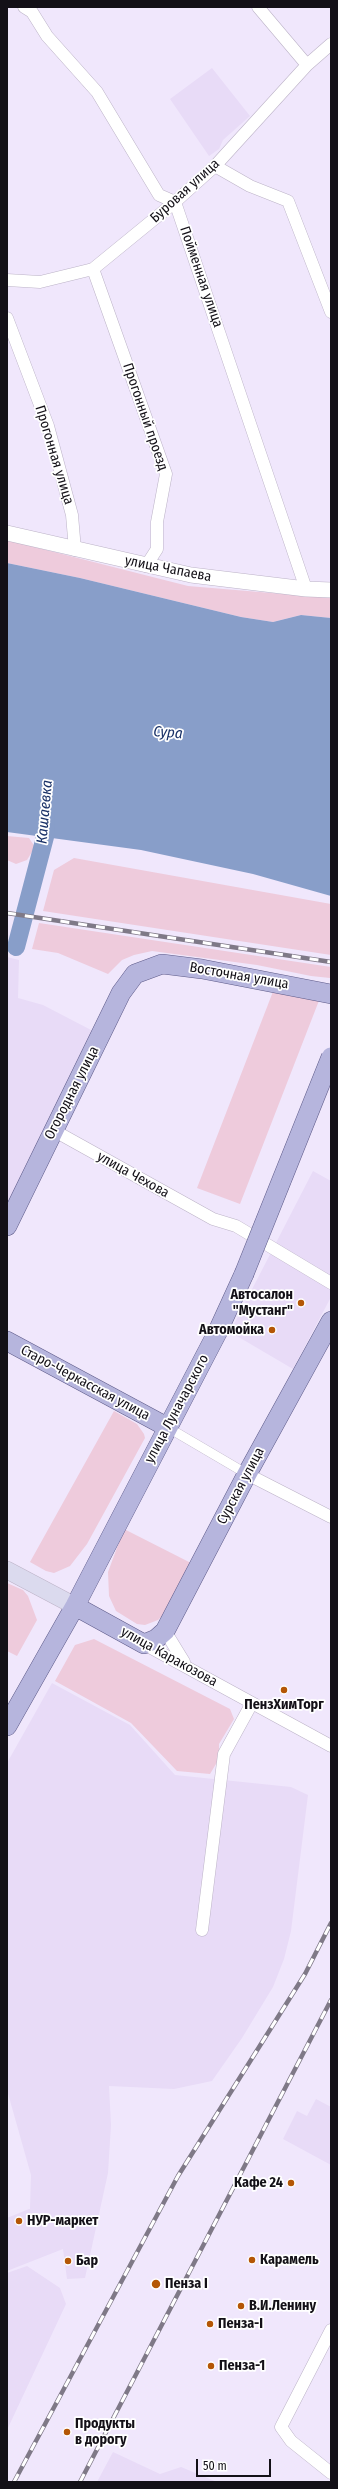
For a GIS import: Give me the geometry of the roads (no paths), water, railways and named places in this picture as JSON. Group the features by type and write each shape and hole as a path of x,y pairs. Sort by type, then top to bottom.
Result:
{"main road":[{"name":"Восточная улица","path":"148,968 162,964 202,969 331,994"},
{"name":"Огородная улица","path":"7,1226 121,993 135,974 148,968"},
{"name":"улица Луначарского","path":"7,1726 75,1606 217,1333 244,1274 331,1057"},
{"name":"Сурская улица","path":"144,1644 156,1639 165,1631 247,1474 331,1321"},
{"name":"Старо-Черкасская улица","path":"7,1341 167,1427"},
{"name":"улица Каракозова","path":"7,1570 144,1644"}],"street":[{"path":"24,7 32,12 47,36 97,92 159,195 175,202"},
{"path":"258,7 307,65"},
{"name":"Буровая улица","path":"7,280 40,282 93,269 175,202 215,166 307,65 331,44"},
{"path":"215,166 250,186 288,201 331,312"},
{"name":"Пойменная улица","path":"175,202 306,589"},
{"name":"Прогонный проезд","path":"93,269 166,474 157,522 157,549 146,566"},
{"name":"Прогонная улица","path":"7,318 48,426 72,515 74,550"},
{"name":"улица Чапаева","path":"7,533 74,550 191,575 306,589 331,590"},
{"name":"улица Чехова","path":"53,1130 213,1219 236,1226 331,1283"},
{"name":"Старо-Черкасская улица","path":"167,1427 247,1474 331,1518"},
{"path":"165,1631 178,1656 187,1666"},
{"name":"улица Каракозова","path":"144,1644 187,1666 331,1746"},
{"path":"202,1930 224,1754 252,1703"},
{"path":"331,2330 281,2427 291,2441 331,2473"}],"water":[{"name":"Сура","path":"7,563 80,578 241,617 273,622 301,615 331,618 331,896 253,874 141,850 7,832"}],"waterway":[{"name":"Кашаевка","path":"16,947 45,837 46,813"}],"railway":[{"path":"7,913 331,962"},
{"path":"14,2482 178,2176 305,1974 331,1923"},
{"path":"80,2482 331,2000"}],"place":[{"name":"Автосалон \"Мустанг\"","path":"301,1303"},
{"name":"Автомойка","path":"272,1330"},
{"name":"ПензХимТорг","path":"284,1690"},
{"name":"Кафе 24","path":"291,2183"},
{"name":"НУР-маркет","path":"19,2221"},
{"name":"Карамель","path":"252,2260"},
{"name":"Бар","path":"68,2261"},
{"name":"Пенза I","path":"156,2284"},
{"name":"В.И.Ленину","path":"241,2306"},
{"name":"Пенза-I","path":"210,2324"},
{"name":"Пенза-1","path":"211,2366"},
{"name":"Продукты в дорогу","path":"67,2432"}]}
